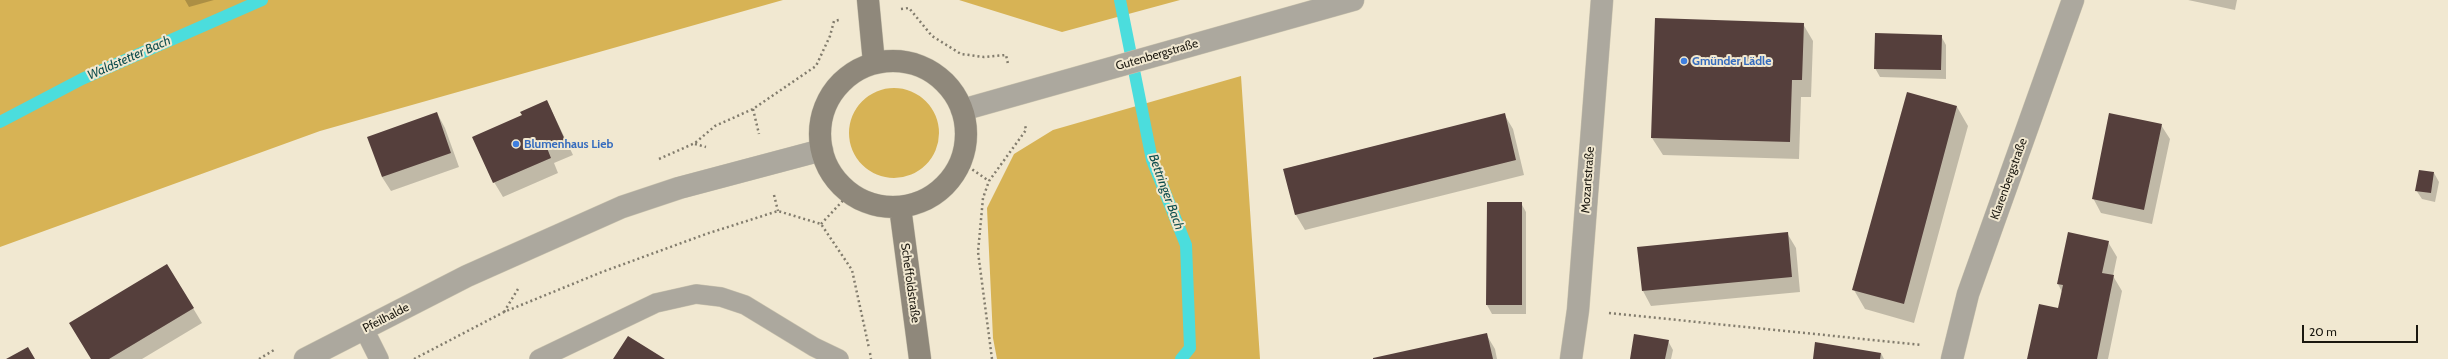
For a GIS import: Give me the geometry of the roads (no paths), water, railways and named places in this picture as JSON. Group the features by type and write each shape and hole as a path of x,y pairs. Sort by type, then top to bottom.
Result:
{"main road":[{"path":"868,7 874,63"},
{"path":"901,61 926,69 948,86 962,110 966,130 960,161 950,179 936,192 919,202 900,206 874,204 850,193 832,174 822,150 822,117 830,97 844,79 874,63 901,61"},
{"name":"Scheffoldstraße","path":"900,206 920,359"}],"street":[{"name":"Gutenbergstraße","path":"962,110 1353,0"},
{"name":"Mozartstraße","path":"1571,359 1578,310 1602,0"},
{"name":"Klarenbergstraße","path":"1954,354 1968,294 2072,0"},
{"name":"Pfeilhalde","path":"304,359 467,276 622,206 679,188 822,150"}],"lane":[{"path":"539,359 656,303 696,294 721,297 745,305 814,347 839,359"},
{"path":"364,329 379,359"}],"waterway":[{"name":"Waldstetter Bach","path":"0,122 82,79 262,0"},
{"name":"Bettringer Bach","path":"1120,0 1152,160 1186,245 1190,348 1181,359"}],"place":[{"name":"Gmünder Lädle","path":"1684,61"},
{"name":"Blumenhaus Lieb","path":"516,144"}]}
